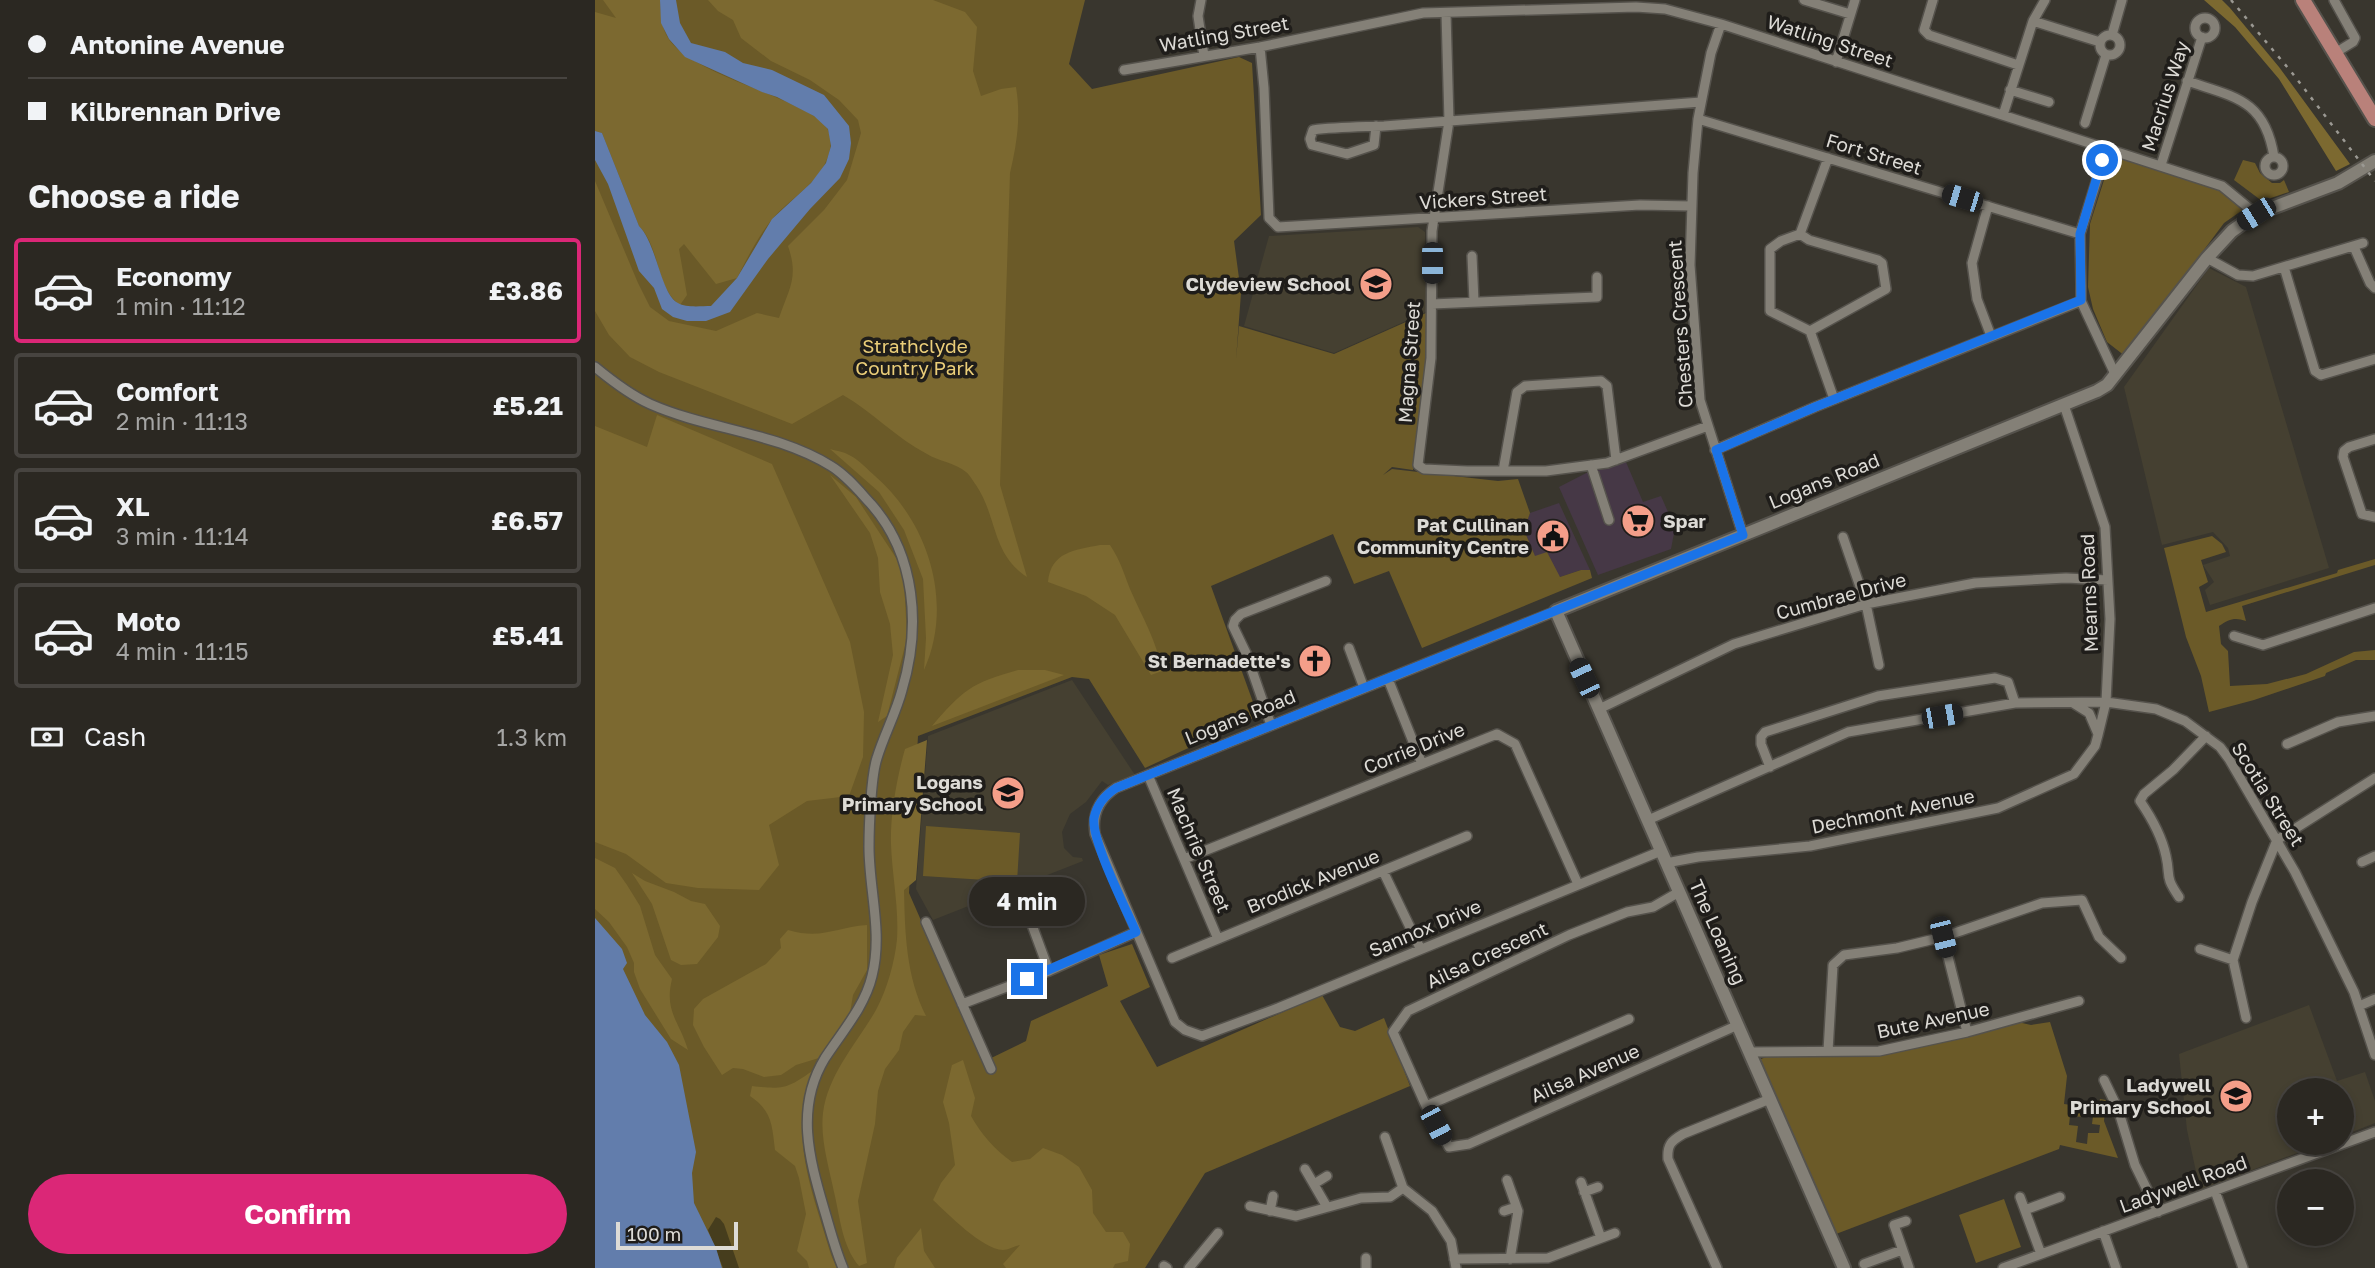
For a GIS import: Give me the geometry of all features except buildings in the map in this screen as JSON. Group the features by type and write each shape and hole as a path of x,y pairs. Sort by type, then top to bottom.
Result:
{"main road":[{"path":"2303,0 2375,119"}],"street":[{"path":"1201,0 1198,16 1204,56"},
{"path":"1804,0 1850,14"},
{"path":"1836,62 1855,0"},
{"path":"1933,0 1924,22 1924,30 1929,35 2018,65"},
{"path":"2003,115 2033,22 2045,0"},
{"path":"2112,35 2122,0"},
{"path":"2334,0 2355,38 2335,53"},
{"name":"Watling Street","path":"1124,70 1260,47 1397,18 1534,5 1607,7 1666,4 1836,62 2223,186 2256,214"},
{"name":"Magna Street","path":"1446,13 1449,121 1434,219 1431,358 1418,465 1424,469 1503,471"},
{"path":"2033,22 2100,42"},
{"name":"Chesters Crescent","path":"1721,24 1711,53 1698,119 1690,265 1700,400 1743,535"},
{"path":"2112,35 2117,39 2119,48 2116,54 2106,55 2101,51 2100,42 2103,37 2112,35"},
{"name":"Macrius Way","path":"2161,165 2202,37"},
{"name":"Vickers Street","path":"1260,47 1269,218 1277,227 1640,205 1692,206"},
{"path":"2085,123 2106,55"},
{"path":"2187,81 2249,104 2263,125 2274,157"},
{"path":"2010,90 2049,102"},
{"path":"1376,126 1374,145 1347,153 1313,145 1310,138 1313,130 1701,102"},
{"name":"Fort Street","path":"1698,119 2080,234"},
{"path":"2107,147 2080,234 2081,300 2115,374"},
{"path":"1828,158 1800,234 1781,241 1770,249 1770,312 1810,331 1834,399"},
{"name":"Logans Road","path":"1136,932 1095,834 1094,819 1097,810 1106,795 1116,788 2097,391 2107,385 2207,258 2232,231 2256,214 2338,183 2375,161"},
{"path":"1988,206 1972,263 1977,299 1991,336"},
{"path":"1800,234 1809,240 1878,260 1882,263 1887,289 1810,331"},
{"path":"2207,258 2238,275 2252,276 2358,245 2370,283 2375,288"},
{"path":"1472,256 1474,302"},
{"path":"2284,267 2315,371 2321,375 2375,359"},
{"path":"1432,304 1597,297 1597,277"},
{"path":"1716,450 1834,399 2081,300"},
{"path":"595,367 628,393 651,405 783,443 831,466 851,482 874,508 898,546 908,571 913,608 912,648 902,690 876,761 869,847 877,944 872,977 855,1015 824,1060 810,1092 807,1115 807,1142 843,1268"},
{"path":"1616,460 1607,386 1601,381 1525,386 1517,391 1503,471 1546,471 1616,460 1708,426"},
{"name":"Mearns Road","path":"2064,405 2105,527 2110,619 2106,702"},
{"path":"2375,439 2349,447 2344,451 2343,457 2362,514 2375,517"},
{"path":"1591,465 1609,520"},
{"path":"1843,537 1866,604 1879,665"},
{"name":"Cumbrae Drive","path":"1599,709 1734,644 1866,604 1975,583 2066,578 2108,580"},
{"path":"1271,725 1246,653 1233,626 1235,620 1241,614 1326,581"},
{"path":"2234,636 2263,645 2375,608"},
{"name":"The Loaning","path":"1556,611 1843,1268"},
{"path":"1349,648 1364,688"},
{"path":"1770,767 1761,744 1761,737 1765,732 1878,696 1995,678 2008,682 2015,703"},
{"path":"1388,679 1422,764"},
{"path":"2069,701 2089,713 2098,735"},
{"name":"Scotia Street","path":"1648,820 1848,732 2015,703 2106,702 2156,709 2185,721 2220,747 2229,759 2295,872 2354,992 2375,1055"},
{"name":"Dechmont Avenue","path":"1664,857 1698,857 1810,846 1998,808 2074,774 2095,746 2106,702"},
{"path":"2287,744 2338,722 2375,716"},
{"name":"Corrie Drive","path":"1184,859 1497,734 1515,744 1578,884"},
{"path":"2179,897 2168,880 2166,855 2153,820 2140,801 2144,794 2173,770 2206,736"},
{"name":"Machrie Street","path":"1148,775 1218,939"},
{"path":"2246,1018 2233,960 2252,902 2277,841 2375,778"},
{"name":"Brodick Avenue","path":"1172,958 1467,836"},
{"path":"2363,862 2375,856"},
{"name":"Sannox Drive","path":"1136,932 1175,1022 1185,1030 1202,1037 1578,884 1664,857"},
{"path":"1383,871 1420,948"},
{"name":"Ailsa Crescent","path":"1446,1144 1393,1032 1408,1011 1569,935 1627,912 1653,907 1679,892"},
{"path":"1828,1051 1833,965 1844,955 1898,948 1943,937 2042,903 2082,901 2099,937 2121,958"},
{"path":"1032,925 1049,971"},
{"path":"926,928 991,1069"},
{"path":"963,1004 1049,971 1136,932"},
{"path":"1943,937 1968,1032"},
{"path":"2200,949 2233,960"},
{"path":"2359,1006 2375,999"},
{"name":"Bute Avenue","path":"1749,1052 1879,1051 1968,1032 2079,1001"},
{"path":"1426,1106 1629,1019"},
{"name":"Ailsa Avenue","path":"1446,1144 1449,1147 1469,1144 1738,1025"},
{"path":"2103,1080 2118,1110 2135,1165 2158,1212"},
{"path":"1717,1268 1668,1159 1667,1149 1672,1141 1683,1134 1770,1099"},
{"name":"Ladywell Road","path":"2003,1268 2375,1132"},
{"path":"1385,1137 1403,1188 1433,1212 1451,1241 1455,1264 1548,1258 1615,1233"},
{"path":"1305,1169 1327,1207"},
{"path":"1314,1184 1327,1176"},
{"path":"1507,1180 1518,1212 1510,1259"},
{"path":"1598,1187 1583,1187 1601,1238"},
{"path":"1250,1206 1296,1216 1361,1198 1390,1197 1403,1188"},
{"path":"2215,1191 2243,1268"},
{"path":"1270,1211 1273,1196"},
{"path":"2020,1197 2041,1254"},
{"path":"2025,1210 2060,1197"},
{"path":"1504,1211 1517,1207"},
{"path":"1906,1221 1894,1225 1909,1268"},
{"path":"2103,1231 2116,1268"},
{"path":"1189,1268 1218,1233"},
{"path":"1864,1264 1902,1250"}],"shaded area":[{"path":"1418,227 1425,232 1426,312 1334,353 1244,326 1269,236"},
{"path":"2209,268 2246,287 2329,568 2210,605 2205,590 2214,582 2203,565 2230,556 2228,548 2213,532 2162,545 2124,387"},
{"path":"1626,462 1643,502 1661,496 1675,528 1671,549 1598,575 1559,487 1598,467"},
{"path":"1559,503 1590,570 1560,577 1535,557 1523,528 1530,513"},
{"name":"Logans Primary School","path":"1072,680 1135,775 1108,785 1102,781 1086,802 1070,814 1062,832 1064,848 1073,857 1082,858 1083,861 933,920 916,889 928,736"},
{"name":"Ladywell Primary School","path":"2309,1005 2336,1078 2277,1078 2277,1155 2292,1155 2200,1190 2187,1130 2179,1054"},
{"name":"Ladywell Primary School","path":"2365,1072 2375,1101 2375,1123 2354,1131 2354,1078 2346,1078"}],"green space":[{"name":"Strathclyde Country Park","path":"595,0 1085,0 1069,64 1092,89 1239,57 1252,63 1261,215 1234,241 1241,293 1236,360 1239,326 1334,354 1426,313 1424,392 1413,470 1392,467 1383,475 1392,469 1498,481 1518,479 1530,513 1524,530 1535,556 1547,552 1560,577 1590,570 1592,578 1422,648 1389,571 1354,584 1333,534 1211,586 1258,716 1145,768 1089,679 1072,677 918,736 909,893 983,1062 1026,1041 1031,1021 1108,986 1099,955 1132,944 1150,987 1120,1001 1157,1067 1322,995 1340,1027 1355,1031 1384,1018 1410,1086 1205,1173 1145,1268 595,1268"},
{"path":"603,0 660,0 665,32 680,51 710,69 809,113 821,121 829,133 830,149 821,170 807,187 773,218 737,278 716,284 684,244 679,249 687,295 680,305 666,288 651,245 639,226 602,133 595,131 595,12 616,18"},
{"path":"708,0 933,0 965,12 977,27 973,71 981,96 1016,87 1018,119 1010,173 1000,485 1027,577 1015,568 1007,557 983,497 967,473 916,448 843,395 792,424 659,372 630,357 609,335 595,311 595,181 650,307 669,321 716,331 757,313 779,318 793,275 788,246 824,210 847,180 861,133 858,120 839,100 810,80 771,61 741,38 733,20 718,11"},
{"path":"2204,0 2222,0 2230,8 2279,67 2350,164 2336,171 2279,79 2235,27"},
{"path":"2111,158 2216,188 2244,209 2224,223 2125,356 2107,342 2093,309 2088,287 2090,224"},
{"path":"2243,160 2255,163 2260,173 2272,183 2284,180 2289,192 2262,201 2234,180"},
{"path":"657,415 772,464 850,642 864,712 863,757 849,796 807,801 769,825 779,865 759,890 698,888 666,883 626,854 595,842 595,426 647,447"},
{"path":"830,449 854,458 894,495 910,517 922,541 931,566 937,618 933,645 924,670 926,638 923,579 904,530 879,492"},
{"path":"830,475 856,497 900,564 904,580 907,638 887,716 878,722 893,655 890,624 880,592 878,558 870,533"},
{"path":"2212,536 2222,544 2226,552 2201,560 2208,582 2199,587 2206,612 2375,559 2375,565 2242,606 2246,621 2232,619 2219,626 2221,644 2228,651 2230,686 2267,684 2306,674 2354,652 2375,650 2375,660 2356,660 2326,673 2325,676 2209,712 2201,676 2186,637 2164,548"},
{"path":"1110,545 1119,562 1153,639 1162,671 1151,675 1115,615 1086,596 1048,582 1050,572 1059,558 1073,551"},
{"path":"1018,670 1045,670 1064,675 932,726 969,689"},
{"path":"927,740 916,880 904,890 906,939 911,970 914,986 926,1016 915,1015 903,1032 899,1050 885,1069 878,1091 875,1124 858,1201 867,1263 859,1266 849,1250 840,1221 824,1143 823,1113 837,1072 876,1010 890,975 897,927 891,844 895,796 905,749"},
{"path":"926,826 1020,833 1017,882 923,876"},
{"path":"595,858 615,868 640,906 655,955 672,979 671,1008 688,1050 671,1039 640,989 627,947 609,922 595,909"},
{"path":"632,873 691,901 705,904 720,926 718,937 697,964 681,965 671,960 652,904"},
{"path":"867,925 867,970 853,995 850,1013 819,1058 796,1065 781,1075 764,1077 733,1068 722,1075 693,1025 694,1009 703,999 766,964 781,948 780,939 788,930 810,934"},
{"path":"2013,1021 2031,1025 2050,1022 2067,1076 2064,1104 2085,1107 2084,1117 2070,1116 2069,1125 2078,1126 2076,1142 2087,1144 2088,1133 2099,1133 2100,1125 2092,1124 2094,1108 2098,1108 2100,1099 2106,1100 2104,1121 2118,1158 2060,1145 2059,1149 1836,1234 1760,1066 1761,1059 1843,1056"},
{"path":"963,1060 975,1098 971,1116 984,1135 1012,1162 1030,1159 1043,1148 1062,1155 1079,1167 1092,1190 1093,1213 1106,1232 1123,1232 1130,1244 1128,1261 1115,1264 1113,1268 1006,1268 1003,1264 1020,1245 1003,1250 985,1244 933,1200 941,1183 955,1165 943,1102 952,1065"},
{"path":"815,1069 803,1117 805,1163 837,1268 809,1268 807,1261 797,1251 806,1214 799,1178 795,1166 775,1150 772,1126 767,1113 750,1096 752,1086 786,1086"},
{"path":"2004,1199 2021,1247 1976,1263 1959,1215"},
{"path":"921,1228 924,1251 935,1268 894,1268 897,1258"}],"sand":[{"path":"716,1217 724,1224 739,1268 723,1268 708,1230"}],"water":[{"path":"660,0 676,0 680,23 691,43 725,52 743,63 772,70 824,95 849,126 849,159 840,178 768,259 730,312 706,321 687,321 673,317 662,309 654,288 639,271 608,184 595,160 595,131 602,133 667,290 678,303 689,306 711,306 737,278 772,219 811,183 826,163 831,146 828,129 814,116 685,57 669,39 661,23"},
{"path":"595,918 622,949 627,963 623,969 645,1015 667,1042 679,1065 696,1152 692,1173 694,1203 716,1248 722,1268 595,1268"}],"railway":[{"path":"2231,0 2293,74 2375,181"}],"place":[{"name":"Clydeview School","path":"1376,284"},
{"name":"Spar","path":"1638,521"},
{"name":"Pat Cullinan Community Centre","path":"1553,536"},
{"name":"St Bernadette's","path":"1315,661"},
{"name":"Logans Primary School","path":"1008,793"},
{"name":"Ladywell Primary School","path":"2236,1096"}],"route":[{"path":"1027,979 1136,932 1095,834 1094,819 1100,802 1116,788 1743,535 1716,450 1815,407 2081,300 2080,234 2102,160"}]}
